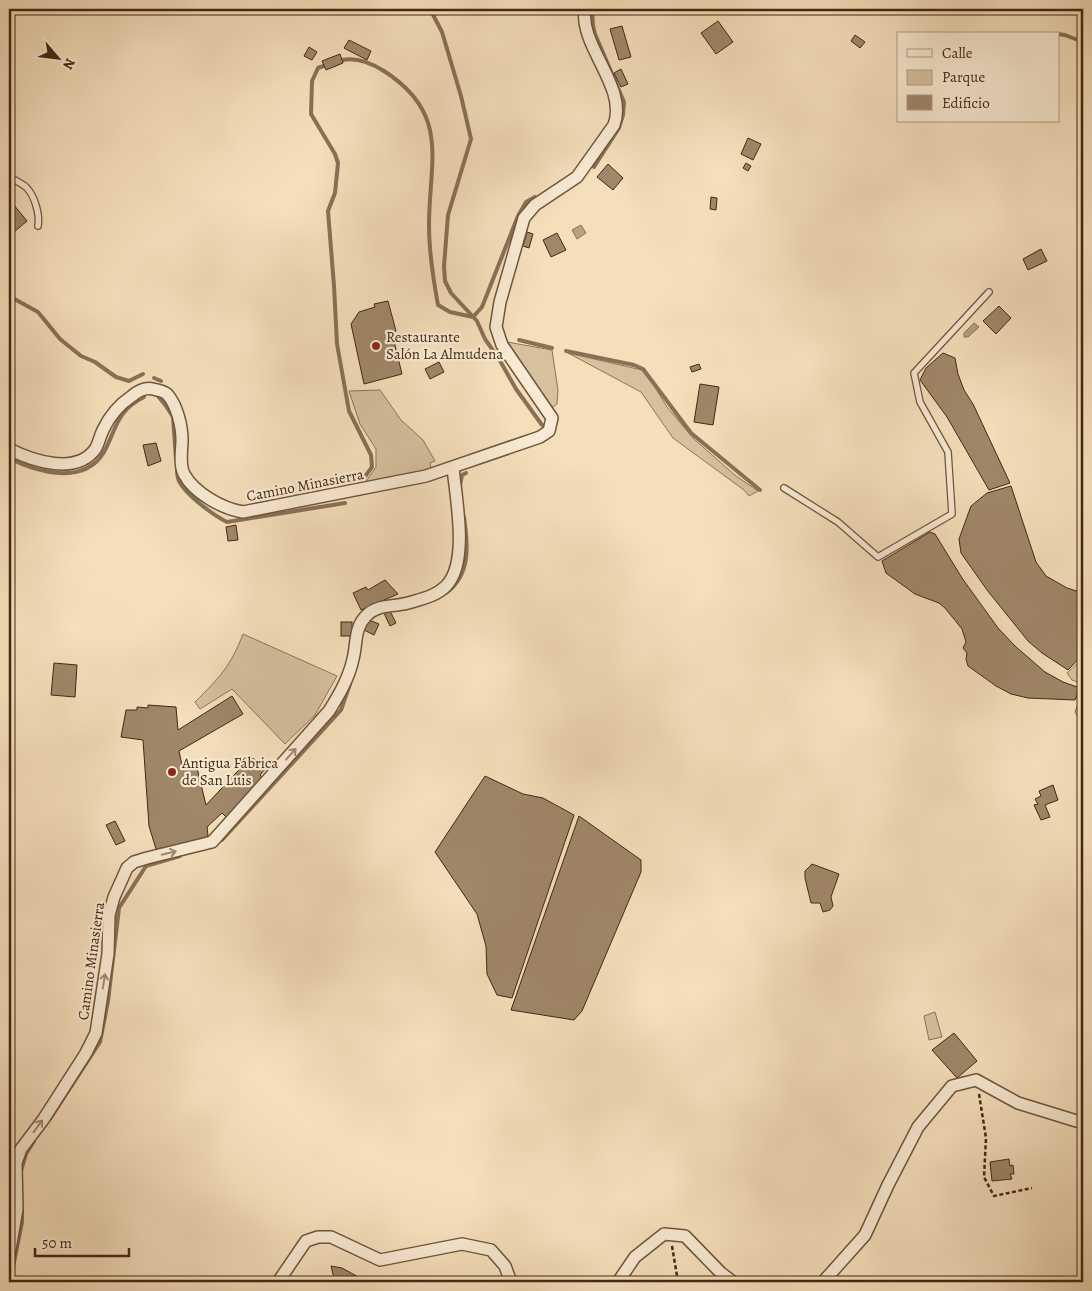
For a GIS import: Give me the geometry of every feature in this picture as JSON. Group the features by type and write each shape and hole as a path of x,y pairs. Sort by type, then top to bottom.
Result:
{"street":[{"name":"Camino Minasierra","path":"9,449 39,461 72,463 84,459 97,446 107,423 120,406 140,390 150,388 166,393 180,422 184,473 204,495 224,508 243,512 426,476 540,438 549,431 552,418 502,345 496,327 500,302 524,218 535,205 576,177 614,125 618,116 617,107 604,69 585,27 585,9"},
{"name":"Camino Minasierra","path":"9,1255 17,1210 16,1163 21,1149 80,1061 96,1032 108,954 109,915 114,897 128,868 134,862 212,842 329,711 342,689 354,659 358,628 367,614 379,608 426,598 439,592 453,579 457,570 460,550 453,468"},
{"path":"823,1282 865,1235 918,1127 952,1086 976,1080 1018,1103 1083,1123"},
{"path":"618,1282 635,1257 664,1234 685,1236 721,1273 733,1282"},
{"path":"278,1282 306,1241 318,1236 330,1237 380,1260 462,1244 490,1250 506,1266 511,1282"}],"lane":[{"path":"9,176 27,188 36,206 39,220 38,226"},
{"path":"784,488 838,522 878,556 952,514 948,452 920,402 914,373 989,292"}],"path":[{"path":"976,1080 986,1138 984,1177 994,1196 1032,1188"},
{"path":"670,1235 678,1282"}],"green space":[{"path":"507,342 552,350 558,390 557,404 553,407 546,402"},
{"path":"568,353 642,370 667,407 694,439 736,476 758,491 749,496 744,490 673,438 641,392"},
{"path":"380,390 401,420 423,440 435,461 430,463 431,469 364,484 376,467 376,449 360,424 349,391"},
{"path":"243,634 337,676 315,715 285,744 232,689 200,709 195,702 224,671 234,655"},
{"path":"1083,658 1083,684 1072,680 1067,673"},
{"path":"1083,690 1083,726 1075,712"},
{"path":"935,1012 942,1037 929,1040 924,1016"}],"shaded area":[{"path":"581,225 586,233 577,239 572,230"},
{"path":"974,323 979,327 968,337 964,337 964,333"}],"building":[{"path":"718,21 733,42 716,54 701,33"},
{"path":"622,26 631,57 619,60 610,29"},
{"path":"855,35 865,42 860,48 851,41"},
{"path":"349,40 371,51 367,60 344,48"},
{"path":"309,47 317,52 312,60 304,56"},
{"path":"340,54 343,63 326,70 322,61"},
{"path":"621,69 628,84 621,87 614,73"},
{"path":"748,138 761,144 753,160 741,154"},
{"path":"746,163 751,166 748,171 743,168"},
{"path":"608,164 623,178 613,190 597,177"},
{"path":"711,197 717,198 716,210 710,209"},
{"path":"9,199 27,221 14,232 9,226"},
{"path":"527,232 533,234 529,248 523,246"},
{"path":"557,233 566,250 551,257 543,240"},
{"path":"1041,249 1047,261 1028,270 1023,259"},
{"path":"388,301 396,331 392,333 402,374 364,384 351,324 359,312 375,307 374,304"},
{"path":"999,306 1011,318 996,334 983,321"},
{"path":"943,353 955,358 964,390 973,404 1010,483 989,490 947,417 920,380 926,368"},
{"path":"439,362 444,372 430,379 425,369"},
{"path":"699,364 701,369 692,372 690,367"},
{"path":"700,384 719,387 713,425 694,422"},
{"path":"156,443 161,461 148,466 143,445"},
{"path":"1011,486 1036,562 1046,576 1067,588 1083,593 1083,654 1068,670 1028,641 987,590 961,553 959,539 971,506 987,493"},
{"path":"236,525 238,540 228,541 226,527"},
{"path":"930,532 935,534 962,578 998,628 1015,646 1045,672 1063,682 1080,688 1075,700 1028,698 1011,694 996,686 968,666 967,653 963,648 966,642 962,629 945,608 939,603 915,594 886,573 882,561"},
{"path":"385,580 398,594 361,610 353,593 366,587 368,590"},
{"path":"390,611 396,623 390,626 384,613"},
{"path":"369,620 379,624 374,635 364,630"},
{"path":"341,622 352,622 352,636 341,636"},
{"path":"54,663 77,665 75,697 51,695"},
{"name":"Antigua Fábrica de San Luis","path":"232,696 243,714 179,751 183,770 196,764 206,805 250,758 257,760 266,768 260,775 263,779 227,818 222,813 207,827 208,835 204,840 156,849 149,826 143,740 121,737 126,710 137,710 137,707 148,708 148,705 176,707 178,730"},
{"path":"485,776 523,794 543,798 574,815 512,998 497,995 487,974 486,946 477,914 435,852"},
{"path":"1053,785 1058,800 1045,805 1050,817 1041,820 1034,805 1038,804 1035,799 1041,796 1039,791"},
{"path":"579,816 641,860 641,872 582,1011 574,1020 511,1010"},
{"path":"115,821 125,841 116,845 106,825"},
{"path":"812,864 839,874 831,897 833,906 830,910 823,912 820,903 811,903 805,871"},
{"path":"954,1033 977,1061 957,1078 932,1050"},
{"path":"1009,1159 1010,1166 1013,1165 1014,1174 1010,1174 1012,1179 992,1181 990,1162"},
{"path":"331,1266 342,1268 362,1279 374,1282 335,1282"}],"waterway":[{"path":"430,9 442,32 461,96 471,139 448,215 444,266 445,281 451,293 477,321 485,339 516,389 542,425"},
{"path":"592,9 595,34 624,102 619,128 594,167"},
{"path":"1060,34 1083,42"},
{"path":"338,61 350,59 362,61 384,71 405,87 419,104 428,122 432,140 430,246 438,305 450,312 473,317 482,307 518,216 526,202 535,197"},
{"path":"329,64 318,68 312,81 311,114 335,154 338,163 335,193 328,211 337,344 349,411 371,455 372,467 361,482"},
{"path":"9,296 38,312 60,339 81,356 95,362 116,377 129,381 143,374"},
{"path":"519,340 552,348"},
{"path":"566,351 634,365 643,369 691,433 760,490"},
{"path":"154,378 161,381"},
{"path":"158,396 173,417 176,459"},
{"path":"9,458 32,468 59,473 72,473 85,469 95,463 104,452 122,414 135,402 144,397"},
{"path":"177,469 179,481 187,492 208,510 227,522 345,503"},
{"path":"460,485 462,475 466,473"},
{"path":"446,593 454,586 464,568 467,549 464,517"},
{"path":"222,840 341,710 350,684"},
{"path":"50,1119 100,1042 108,1001 119,908 146,866 180,856"},
{"path":"21,1171 26,1154 34,1141"},
{"path":"10,1282 22,1222 22,1210"}],"place":[{"name":"Restaurante Salón La Almudena","path":"376,346"},
{"name":"Antigua Fábrica de San Luis","path":"172,772"}]}
